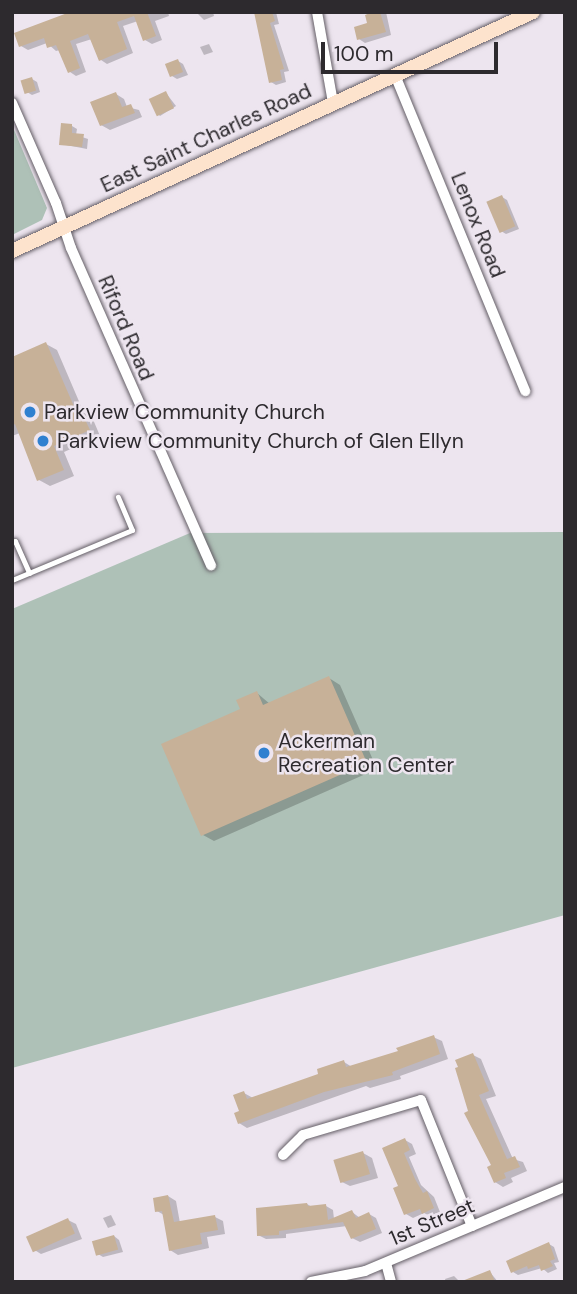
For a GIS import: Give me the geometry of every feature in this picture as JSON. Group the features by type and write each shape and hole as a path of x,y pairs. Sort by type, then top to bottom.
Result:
{"main road":[{"name":"East Saint Charles Road","path":"12,250 533,12"}],"street":[{"path":"317,12 333,103"},
{"name":"Lenox Road","path":"395,75 525,391"},
{"name":"Riford Road","path":"12,103 169,477 211,566"},
{"path":"283,1154 303,1135 421,1100 472,1226"},
{"name":"1st Street","path":"312,1282 365,1271 565,1187"},
{"path":"386,1263 391,1282"}],"lane":[{"path":"12,580 132,530 118,497"},
{"path":"12,542 15,541 29,573"}],"green space":[{"path":"12,125 47,208 42,220 12,235"},
{"path":"565,532 565,915 12,1068 12,609 190,533"}],"building":[{"path":"70,12 147,12 156,36 143,41 134,16 117,22 127,49 99,61 88,34 70,41 80,68 68,73 56,45 47,48 44,38 19,47 14,33"},
{"path":"254,12 272,12 275,21 270,23 284,69 280,70 282,80 269,83"},
{"path":"380,12 386,32 357,40 354,27 367,23 365,15"},
{"path":"178,59 183,72 170,77 165,64"},
{"path":"32,77 36,90 25,94 21,81"},
{"path":"166,91 174,108 157,116 149,99"},
{"path":"116,92 122,107 131,104 135,113 100,126 90,102"},
{"path":"61,123 72,124 72,133 84,134 82,147 59,145"},
{"path":"502,195 515,226 500,233 486,202"},
{"name":"Parkview Community Church","path":"46,342 76,411 80,409 90,430 54,446 64,470 37,481 15,424 12,426 12,357"},
{"name":"Ackerman Recreation Center","path":"329,676 367,763 201,836 161,744 240,709 236,700 257,691 263,705"},
{"path":"434,1035 440,1054 392,1072 393,1075 324,1092 238,1124 234,1113 239,1111 233,1095 244,1091 247,1099 318,1074 317,1069 344,1060 346,1067 398,1051 396,1048"},
{"path":"473,1053 489,1091 479,1095 507,1159 515,1156 520,1167 504,1173 506,1178 494,1183 487,1167 491,1165 464,1113 468,1111 455,1068 458,1067 455,1060"},
{"path":"405,1138 410,1150 404,1153 415,1179 423,1193 427,1191 434,1208 422,1214 420,1209 404,1215 393,1188 398,1186 382,1148"},
{"path":"363,1151 370,1174 340,1183 333,1160"},
{"path":"168,1195 174,1222 215,1215 218,1230 200,1233 202,1244 169,1251 162,1211 155,1212 153,1198"},
{"path":"307,1203 308,1206 326,1204 328,1220 352,1210 356,1218 369,1212 376,1229 351,1239 343,1222 279,1231 279,1235 257,1236 256,1208"},
{"path":"68,1218 75,1234 33,1252 26,1237"},
{"path":"114,1235 118,1249 96,1256 92,1241"},
{"path":"549,1242 555,1259 550,1261 553,1266 541,1271 539,1265 528,1269 527,1266 511,1273 506,1261"},
{"path":"490,1270 495,1282 462,1282 462,1281"}],"place":[{"name":"Parkview Community Church","path":"30,412"},
{"name":"Parkview Community Church of Glen Ellyn","path":"43,441"},
{"name":"Ackerman Recreation Center","path":"264,753"}]}
